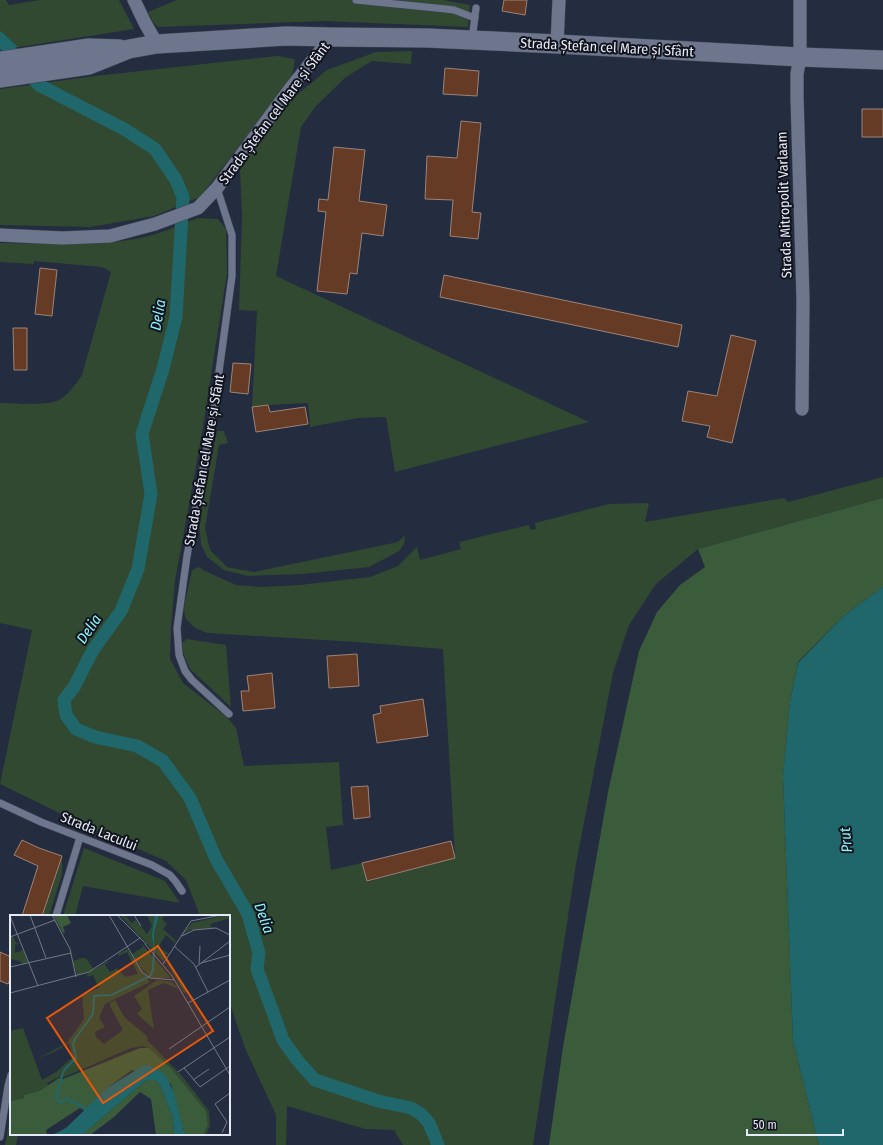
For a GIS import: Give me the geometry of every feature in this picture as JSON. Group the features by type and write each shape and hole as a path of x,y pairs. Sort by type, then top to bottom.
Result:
{"main road":[{"name":"Strada Ștefan cel Mare și Sfânt","path":"0,78 89,57 157,44 286,36 427,38 883,60"},
{"name":"Strada Ștefan cel Mare și Sfânt","path":"0,61 89,57"}],"street":[{"path":"134,0 157,44"},
{"path":"557,44 559,0"},
{"name":"Strada Mitropolit Varlaam","path":"800,0 800,57 797,74 797,97 803,299 802,408"},
{"name":"Strada Ștefan cel Mare și Sfânt","path":"0,235 62,238 110,236 155,224 198,208 217,188 284,97 331,37"}],"lane":[{"path":"356,0 454,10 475,18"},
{"path":"472,40 476,8"},
{"name":"Strada Ștefan cel Mare și Sfânt","path":"217,188 232,234 232,276 213,416 187,556 177,628 179,655 185,671 192,680 229,714"},
{"name":"Strada Lacului","path":"0,803 80,837 152,865 170,875 182,891"},
{"path":"56,915 80,837"},
{"path":"0,1137 10,1079"}],"shaded area":[{"path":"0,0 6,0 9,5 40,0 119,0 134,29 0,50"},
{"path":"177,0 443,0 470,5 468,27 325,21 158,27 153,22 148,12"},
{"path":"412,51 411,64 372,61 346,77 316,106 301,127 276,276 589,422 395,472 386,417 358,418 310,427 308,403 252,407 257,311 239,310 242,217 240,168 246,158 293,98 327,70 376,52"},
{"path":"277,56 295,59 292,77 200,197 154,216 90,227 0,225 0,89 95,76"},
{"path":"198,218 218,219 226,229 227,273 202,433 175,581 170,659 183,683 228,718 236,728 244,766 339,762 343,825 326,827 331,870 362,863 367,882 455,858 443,649 207,633 195,628 185,618 184,607 192,570 199,567 236,585 261,587 300,585 370,577 398,566 417,547 420,560 461,549 459,542 529,525 530,530 536,529 535,523 609,504 649,503 645,522 784,498 788,502 883,477 883,498 698,549 656,584 629,625 613,673 576,864 533,1145 403,1145 394,1130 365,1129 287,1106 286,1145 276,1145 276,1115 245,1048 230,1004 230,915 200,915 186,880 166,861 84,825 0,784 32,630 0,623 0,403 40,404 54,402 62,398 72,389 82,375 111,272 102,267 34,261 34,264 0,262 0,243 105,243 140,238"},
{"path":"217,431 224,431 228,443 219,445 205,528 210,550 227,567 254,572 398,542 405,535 404,544 399,551 369,567 302,574 248,576 224,570 207,557 201,544 199,521"},
{"path":"883,498 883,587 845,615 798,662 790,702 783,776 793,1040 819,1145 549,1145 563,1047 608,792 639,651 657,612 680,585 705,567 698,549"},
{"path":"187,639 226,645 231,707 190,669 183,653 182,643"},
{"path":"84,848 165,881 180,903 83,886 75,915 63,915"},
{"path":"62,856 62,874 49,915 42,915"},
{"path":"10,1118 10,1135 18,1135 16,1145 5,1145"}],"water":[{"path":"0,31 18,47 3,49 0,46"},
{"name":"Prut","path":"883,587 883,1145 819,1145 793,1040 783,776 790,702 798,663 845,615"}],"building":[{"path":"504,0 527,0 525,15 502,11"},
{"path":"445,68 479,71 477,96 443,94"},
{"path":"862,109 883,109 883,137 862,137"},
{"path":"461,121 481,123 472,212 481,213 478,239 450,236 453,200 425,199 427,156 457,158"},
{"path":"334,147 365,150 359,201 387,205 383,236 362,233 357,274 350,273 347,294 317,291 326,212 318,211 319,199 328,200"},
{"path":"40,268 57,270 52,316 35,314"},
{"path":"444,275 682,325 678,347 440,297"},
{"path":"13,328 27,328 27,370 14,370"},
{"path":"731,335 756,341 732,443 707,437 710,426 682,421 688,391 717,396"},
{"path":"233,363 251,364 248,394 230,392"},
{"path":"268,405 270,412 305,407 308,424 256,432 252,407"},
{"path":"357,654 359,686 329,688 327,656"},
{"path":"272,673 275,708 243,711 241,691 249,691 247,676"},
{"path":"423,699 428,736 377,743 373,715 381,713 380,706"},
{"path":"368,786 370,817 354,819 351,787"},
{"path":"22,840 62,856 42,915 22,915 38,866 14,855"},
{"path":"451,841 455,858 367,881 362,863"},
{"path":"0,952 10,957 10,979 8,984 0,981"}],"waterway":[{"name":"Delia","path":"0,39 39,85 124,129 155,149 176,180 183,197 176,317 163,369 142,434 151,494 138,569 121,611 93,650 74,687 64,700 66,715 76,729 95,737 137,746 163,761 190,798 216,859 248,914 259,953 257,969 283,1040 298,1061 315,1080 378,1101 411,1108 421,1114 429,1123 438,1145"}]}
